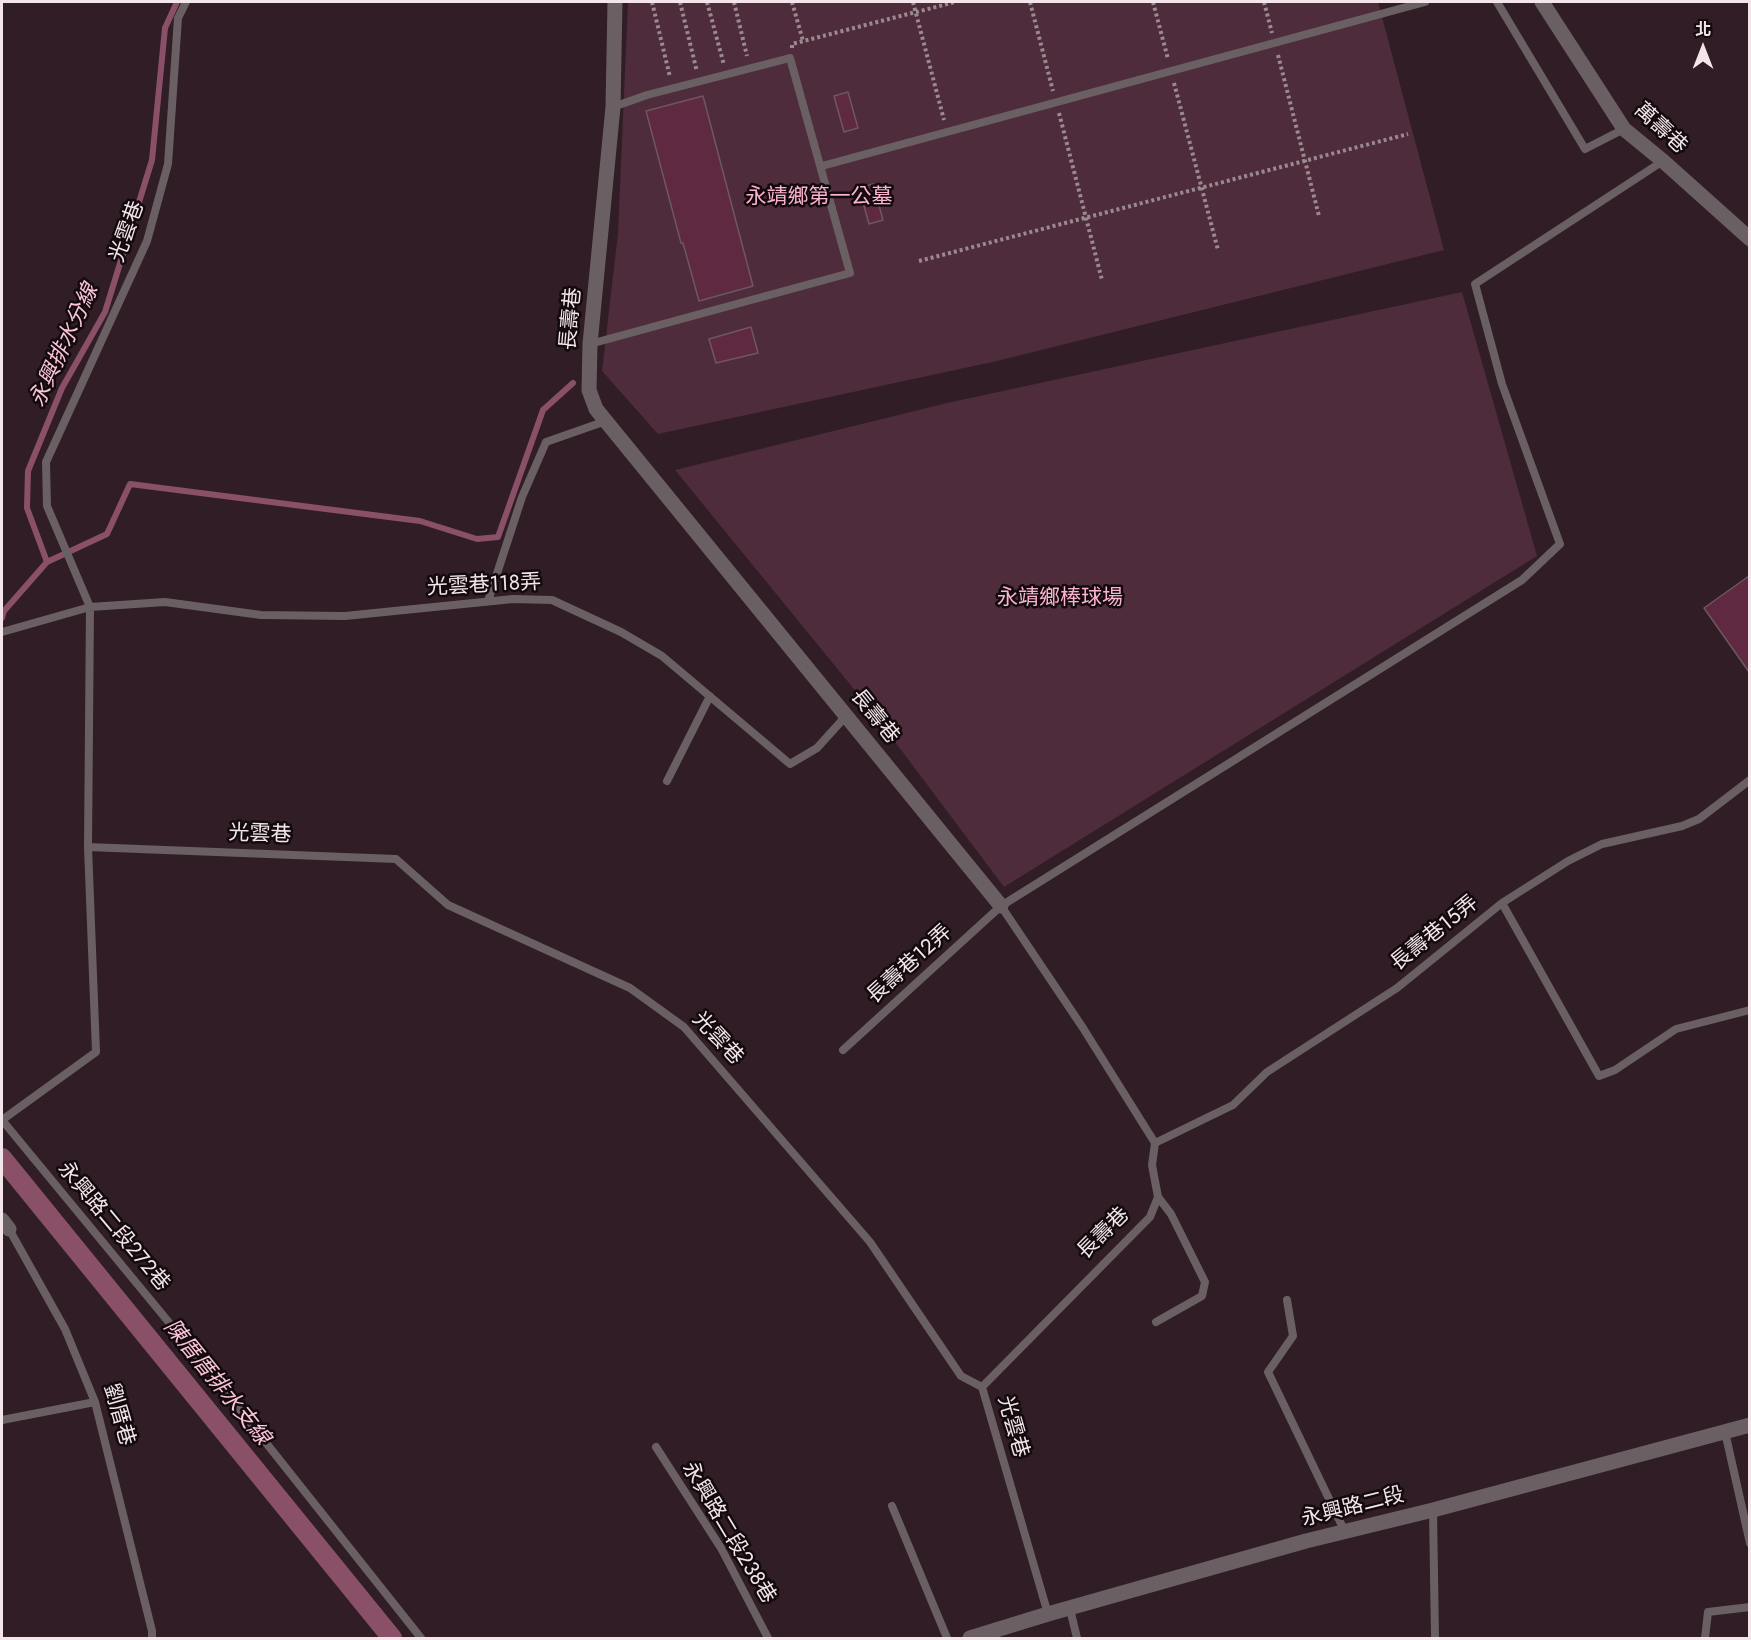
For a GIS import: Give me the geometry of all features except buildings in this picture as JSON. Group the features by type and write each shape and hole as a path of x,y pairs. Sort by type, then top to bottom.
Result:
{"street":[{"name":"長壽巷","path":"615,2 613,107 590,344 589,390 596,409 1001,906"},
{"name":"萬壽巷","path":"1542,2 1623,129 1663,161 1749,239"},
{"name":"永興路二段","path":"970,1638 1048,1614 1345,1532 1749,1425"}],"lane":[{"name":"光雲巷","path":"2,1120 96,1052 88,847 90,606 47,506 46,462 147,240 168,164 178,18 186,2"},
{"path":"822,166 1425,2"},
{"path":"1497,2 1585,149 1623,129"},
{"path":"590,344 850,273 790,58 673,88 613,107"},
{"name":"長壽巷12弄","path":"843,1050 1001,906 1522,580 1560,544 1502,384 1474,284 1663,161"},
{"path":"488,601 522,497 546,442 606,421"},
{"name":"光雲巷118弄","path":"2,632 90,606 165,602 261,615 345,616 513,599 552,600 621,632 662,656 790,764 817,748 846,716"},
{"path":"667,781 710,696"},
{"name":"長壽巷15弄","path":"1155,1143 1233,1105 1268,1072 1397,988 1502,903 1568,861 1602,844 1682,826 1700,819 1749,780"},
{"name":"光雲巷","path":"88,847 396,859 448,905 630,988 684,1027 870,1242 961,1376 982,1387 1048,1614"},
{"path":"1502,903 1599,1076 1615,1070 1676,1029 1749,1010"},
{"name":"長壽巷","path":"1001,906 1083,1028 1155,1143"},
{"name":"永興路二段272巷","path":"2,1120 209,1371 421,1638"},
{"path":"1155,1143 1152,1165 1158,1197 1171,1214 1204,1282 1202,1296 1156,1322"},
{"name":"長壽巷","path":"982,1387 1150,1217 1158,1197"},
{"name":"劉厝巷","path":"5,1224 65,1329 95,1402 152,1638"},
{"path":"1287,1300 1293,1336 1268,1372 1345,1532"},
{"path":"2,1420 95,1402"},
{"path":"1725,1432 1749,1543"},
{"name":"永興路二段238巷","path":"656,1447 721,1548 768,1638"},
{"path":"892,1506 947,1638"},
{"path":"1433,1510 1435,1638"},
{"path":"1705,1638 1708,1612 1749,1606"},
{"path":"1070,1609 1077,1638"}],"path":[{"path":"652,2 673,88"},
{"path":"680,2 700,81"},
{"path":"707,2 726,74"},
{"path":"734,2 750,68"},
{"path":"792,2 802,41"},
{"path":"913,2 948,132"},
{"path":"790,58 792,44 955,2"},
{"path":"1030,2 1102,280"},
{"path":"1153,2 1218,250"},
{"path":"1264,2 1319,216"},
{"path":"920,261 1407,134"}],"green space":[{"name":"永靖鄉第一公墓","path":"628,2 1378,2 1444,250 997,361 658,434 602,371 618,233"},
{"name":"永靖鄉棒球場","path":"1462,292 1537,556 1004,887 871,710 675,470 947,403"}],"waterway":[{"name":"永興排水分線","path":"2,618 4,611 47,562 27,508 28,471 62,388 105,312 152,160 165,28 177,2"},
{"path":"47,562 107,534 130,484 420,521 477,539 498,537 543,410 573,383"},
{"name":"陳厝厝排水支線","path":"2,1158 392,1638"}]}
